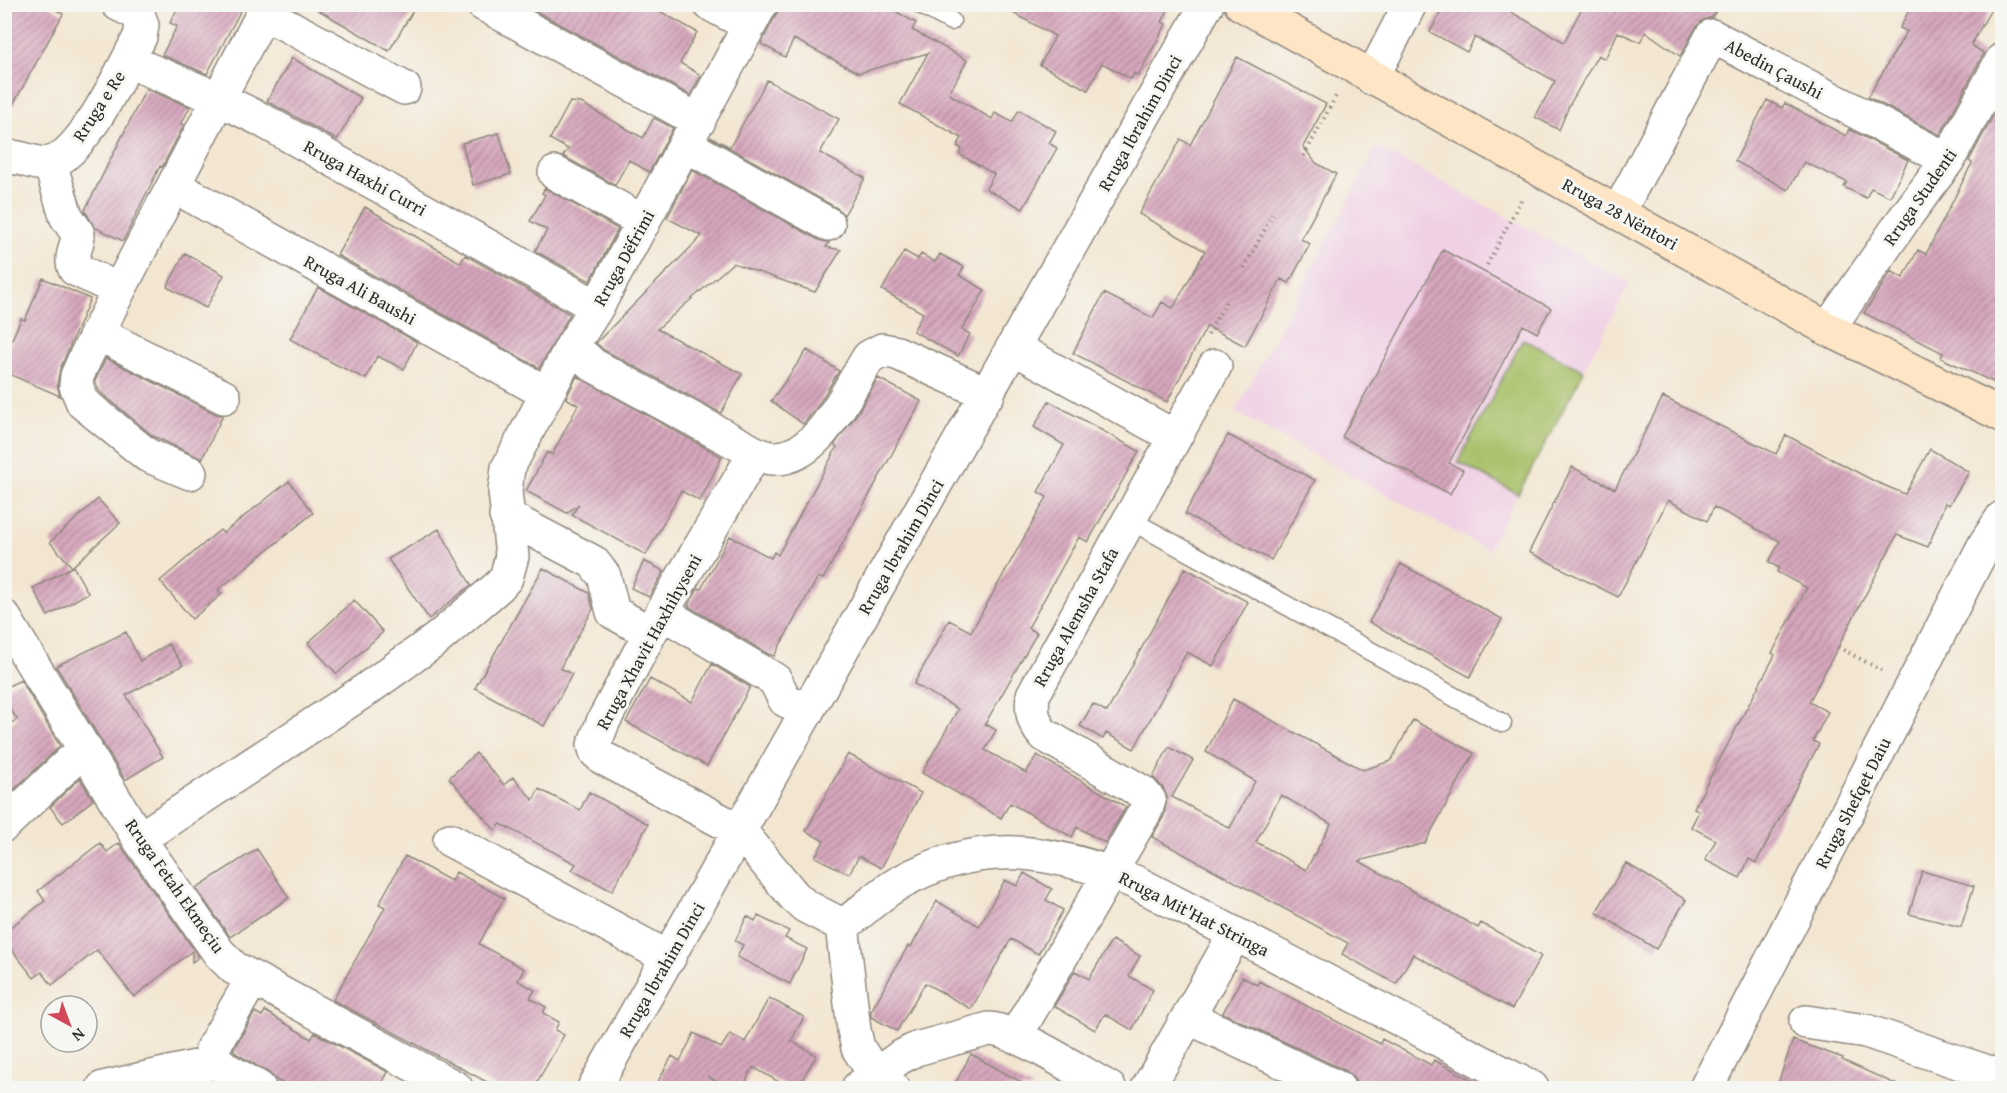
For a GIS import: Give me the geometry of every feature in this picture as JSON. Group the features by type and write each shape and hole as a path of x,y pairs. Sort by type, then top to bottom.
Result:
{"main road":[{"name":"Rruga 28 Nëntori","path":"1241,4 1828,329 2002,415"}],"street":[{"path":"483,4 692,133 828,224"},
{"path":"710,4 755,15"},
{"name":"Rruga Ibrahim Dinci","path":"594,1089 1208,4"},
{"path":"1372,78 1410,4"},
{"name":"Rruga e Re","path":"50,163 72,148 83,136 140,37 142,25 138,14 124,6"},
{"path":"190,473 147,455 83,402 76,386 77,376 119,290 266,9 404,88"},
{"name":"Rruga Dëfrimi","path":"139,838 336,711 437,639 475,608 506,578 512,556 504,491 508,468 546,393 644,222 755,15"},
{"name":"Abedin Çaushi","path":"1618,213 1712,36 1948,160"},
{"name":"Rruga Studenti","path":"1828,329 1948,160 2002,60"},
{"name":"Rruga Haxhi Curri","path":"128,61 219,99 260,119 597,307"},
{"path":"4,159 16,157 40,164 50,163 66,216 78,234 72,264 75,268 119,290"},
{"path":"555,173 644,222"},
{"name":"Rruga Ali Baushi","path":"174,186 546,393"},
{"path":"98,333 224,396"},
{"path":"572,346 578,354 594,365 755,453 772,458 796,453 818,438 869,357 882,350 897,353 988,394"},
{"path":"1014,348 1175,437"},
{"name":"Rruga Alemsha Stafa","path":"1016,1037 1146,810 1149,800 1147,796 1043,734 1032,715 1033,695 1215,366"},
{"name":"Rruga Xhavit Haxhihyseni","path":"740,831 611,764 596,752 594,745 603,722 657,623 755,453"},
{"path":"506,516 593,562 604,576 614,612 657,623 775,680 785,700 807,712"},
{"name":"Rruga Shefqet Daiu","path":"1706,1089 1985,544 2002,518"},
{"name":"Rruga Fetah Ekmeçiu","path":"4,617 139,838 219,953 234,968 456,1089"},
{"path":"4,825 85,748"},
{"path":"740,831 794,896 805,906 842,925 854,1030 858,1048 869,1065 876,1084 899,1058 916,1049 975,1032 999,1030 1016,1037 1109,1089"},
{"path":"450,840 669,958"},
{"name":"Rruga Mit'Hat Stringa","path":"842,925 898,883 950,860 978,853 1022,853 1072,861 1135,882 1532,1089"},
{"path":"1148,1089 1235,934"},
{"path":"253,978 212,1049 212,1056 217,1062 259,1089"},
{"path":"1188,1017 1338,1089"},
{"path":"1806,1022 1866,1031 2002,1077"},
{"path":"104,1089 217,1062"}],"lane":[{"path":"920,4 951,21"},
{"path":"1130,519 1502,723"}],"path":[{"path":"1304,156 1340,88"},
{"path":"1487,265 1528,187"},
{"path":"1244,268 1273,214"},
{"path":"1838,647 1875,667"}],"shaded area":[{"path":"1377,147 1630,283 1488,550 1235,412"}],"green space":[{"path":"1523,339 1584,371 1518,494 1458,462"}],"building":[{"path":"4,4 46,4 63,14 4,121"},
{"path":"180,4 244,4 207,74 162,55 177,26 170,23"},
{"path":"308,4 417,4 389,51"},
{"path":"523,4 647,4 697,32 680,63 701,75 690,95"},
{"path":"780,4 883,4 916,23 912,30 967,60 949,94 992,119 995,113 1012,122 1019,110 1056,131 1049,143 1057,148 1023,209 986,189 994,174 959,154 962,149 957,146 962,138 900,104 928,53 859,73 794,39 785,57 761,44"},
{"path":"997,4 1171,4 1162,22 1166,24 1138,76 1134,73 1131,79 1102,63 1088,90 1040,65 1055,36"},
{"path":"1445,4 1497,4 1564,42 1584,4 1601,4 1615,12 1606,4 1721,4 1712,17 1703,20 1696,27 1680,56 1646,32 1640,42 1618,32 1605,59 1598,55 1569,106 1559,130 1535,117 1555,81 1475,37 1467,52 1430,32"},
{"path":"1912,4 1994,4 1971,45 1984,53 1940,135 1868,97 1907,31 1900,28"},
{"path":"1237,57 1326,104 1303,147 1316,163 1336,174 1301,239 1310,244 1289,283 1281,279 1245,346 1207,326 1167,402 1073,353 1104,293 1153,318 1162,302 1173,308 1205,251 1139,214 1181,139 1190,145"},
{"path":"292,58 361,98 337,140 267,101"},
{"path":"767,80 839,119 820,153 865,178 844,215 837,208 710,137 730,147"},
{"path":"146,89 190,107 181,124 184,125 162,167 160,166 123,241 94,227 85,210"},
{"path":"2002,99 2002,386 1941,358 1943,353 1864,313 1891,271 1903,278 1918,250 1926,254 1972,163 1969,161"},
{"path":"1767,100 1782,108 1785,103 1846,136 1849,129 1908,160 1890,197 1871,188 1866,198 1844,187 1847,182 1804,162 1788,190 1735,161"},
{"path":"570,102 581,103 643,138 654,118 673,128 649,172 629,160 615,185 563,156 568,149 550,139"},
{"path":"499,133 511,174 473,185 462,143"},
{"path":"692,170 819,240 829,243 826,247 841,250 815,292 733,263 657,329 742,374 721,413 604,350 596,343 702,236 667,218"},
{"path":"545,188 618,229 590,281 535,251 547,230 530,221 545,195 542,193"},
{"path":"365,207 461,263 465,255 570,314 539,368 337,255"},
{"path":"1443,250 1551,308 1537,333 1523,325 1449,463 1463,470 1450,494 1342,437"},
{"path":"904,251 918,259 921,254 935,262 940,254 964,267 959,275 985,290 962,330 970,334 958,356 913,331 923,313 882,290"},
{"path":"185,253 224,275 206,308 167,287"},
{"path":"43,278 90,299 60,369 57,384 60,396 4,372 4,357 21,319 25,320"},
{"path":"318,287 417,342 404,369 377,356 366,379 290,339"},
{"path":"807,350 839,371 815,410 803,424 771,401"},
{"path":"106,358 216,414 223,415 202,459 153,436 99,391 95,381"},
{"path":"577,376 722,457 700,501 681,491 646,555 572,515 579,504 567,513 526,491 547,452 552,455 578,405 566,398"},
{"path":"878,378 921,401 823,579 818,577 774,656 768,654 688,606 698,588 701,589 730,536 771,558 774,552 778,555 837,447 834,445 857,414"},
{"path":"1663,397 1776,454 1786,435 1876,482 1905,494 1930,449 1969,472 1949,505 1945,503 1928,547 1897,535 1809,702 1828,712 1813,741 1819,744 1756,863 1749,859 1740,878 1705,860 1716,840 1691,827 1699,811 1694,808 1775,655 1772,653 1807,588 1777,572 1779,568 1769,562 1780,541 1714,507 1707,521 1668,500 1618,597 1529,552 1572,467 1615,489"},
{"path":"1049,401 1139,451 1088,542 1079,537 1028,628 1037,633 985,724 996,730 985,750 1026,773 1037,755 1126,807 1105,843 1077,827 1072,837 1010,803 1001,818 922,773 958,709 914,684 949,620 971,632 1047,497 1038,492 1064,445 1034,427"},
{"path":"1228,435 1315,480 1271,560 1185,514"},
{"path":"289,481 313,513 218,590 222,594 192,619 160,581 220,530 223,533"},
{"path":"98,499 120,523 73,566 88,593 48,616 33,588 72,567 50,542"},
{"path":"439,529 471,585 429,619 388,559"},
{"path":"644,561 664,571 649,597 631,588"},
{"path":"1401,564 1502,619 1470,677 1369,622"},
{"path":"543,568 589,593 593,609 560,668 572,674 544,726 475,688"},
{"path":"1185,568 1248,602 1213,666 1187,652 1134,749 1106,733 1103,739 1080,726 1093,704 1107,712"},
{"path":"354,600 383,632 337,674 308,643"},
{"path":"126,632 140,661 168,644 183,665 126,695 163,757 125,780 56,666"},
{"path":"712,664 750,687 707,766 626,722 650,679 692,702"},
{"path":"21,680 60,746 4,799 4,729 17,719 4,700 4,688"},
{"path":"1233,699 1363,770 1391,761 1413,720 1474,753 1425,843 1359,861 1478,928 1481,923 1541,956 1512,1009 1413,954 1396,984 1342,954 1348,943 1152,837 1164,816 1167,797 1163,788 1153,777 1169,747 1193,760 1172,797 1230,828 1255,781 1206,752","holes":["1281,795 1331,824 1306,870 1256,842"]},
{"path":"476,753 504,785 513,777 533,800 539,789 580,810 589,792 648,824 612,891 572,870 576,864 501,824 495,830 449,778"},
{"path":"848,754 921,793 881,868 859,856 849,874 815,857 824,841 806,831"},
{"path":"80,778 93,800 63,823 50,807"},
{"path":"100,843 107,852 119,843 199,957 192,962 192,951 134,997 97,950 52,985 42,972 34,978 4,940 4,932 45,901 38,891"},
{"path":"257,849 289,898 230,937 196,888"},
{"path":"405,856 451,881 456,872 504,898 479,944 524,969 518,981 535,990 530,998 546,1007 543,1013 559,1022 555,1030 564,1035 533,1089 500,1089 333,1000 385,907 379,904"},
{"path":"1626,863 1686,900 1656,949 1596,912"},
{"path":"1922,871 1974,886 1961,927 1909,914"},
{"path":"1024,873 1052,889 1046,900 1063,910 1038,954 1011,939 971,1009 925,983 897,1031 871,1017 871,1011 937,901 979,926 1005,880 1017,886"},
{"path":"747,916 755,921 758,916 789,931 785,938 807,949 790,984 737,957 743,945 735,941"},
{"path":"1112,940 1140,956 1129,976 1153,990 1132,1030 1105,1014 1095,1030 1054,1006 1075,971 1089,979"},
{"path":"1242,977 1257,985 1259,981 1380,1044 1382,1039 1431,1065 1434,1060 1489,1089 1366,1089 1356,1083 1346,1071 1223,1013"},
{"path":"769,998 804,1017 791,1041 816,1055 797,1089 791,1089 753,1067 742,1089 730,1089 707,1076 726,1089 654,1089 672,1056 680,1061 694,1033 721,1048 730,1034 745,1042"},
{"path":"265,1011 311,1039 315,1033 388,1072 379,1089 291,1089 237,1054 233,1050 255,1012 262,1016"},
{"path":"1793,1040 1843,1058 1842,1060 1906,1089 1776,1089"},
{"path":"971,1054 1033,1089 952,1089"}]}
